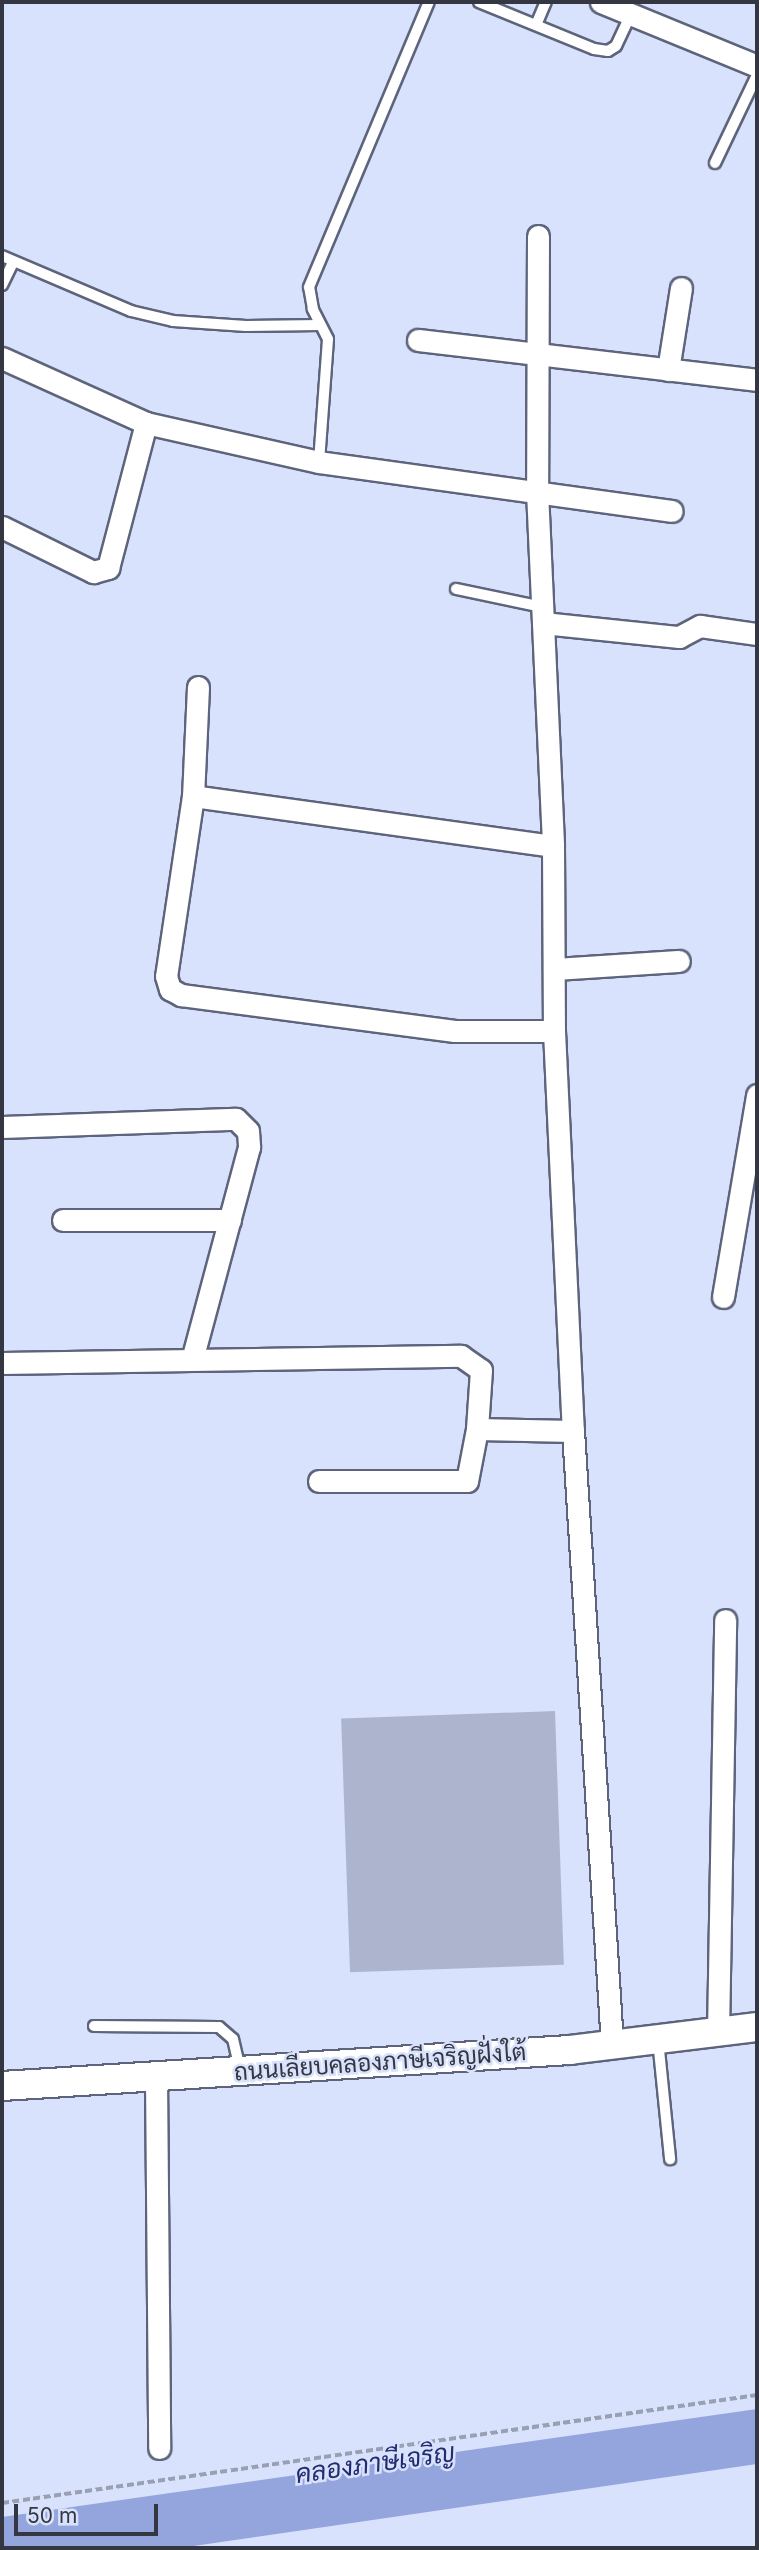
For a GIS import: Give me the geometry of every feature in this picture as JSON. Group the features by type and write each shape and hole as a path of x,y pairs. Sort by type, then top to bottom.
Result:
{"street":[{"path":"601,2 757,65"},
{"path":"538,236 537,491 554,846 554,1031 573,1431 612,2045"},
{"path":"668,370 681,288"},
{"path":"418,340 757,380"},
{"path":"2,358 146,423 319,461 672,511"},
{"path":"2,527 93,572 108,568 146,423"},
{"path":"543,615 679,637 700,626 757,634"},
{"path":"198,687 193,796 166,976 170,989 181,995 455,1031 554,1031"},
{"path":"193,796 554,846"},
{"path":"554,969 679,961"},
{"path":"723,1297 757,1095"},
{"path":"2,1127 236,1119 248,1131 249,1147 192,1359"},
{"path":"63,1220 230,1220"},
{"path":"2,1363 461,1356 481,1370 477,1429 467,1481 319,1481"},
{"path":"477,1429 573,1431"},
{"path":"718,2033 725,1620"},
{"name":"ถนนเลียบคลองภาษีเจริญฝั่งใต้","path":"2,2086 612,2045 757,2027"},
{"path":"156,2077 159,2448"}],"lane":[{"path":"319,461 328,339 320,325 309,286 429,2"},
{"path":"479,2 608,51 616,46 631,14"},
{"path":"536,25 546,2"},
{"path":"715,163 757,75"},
{"path":"2,257 131,311 173,321 246,327 320,325"},
{"path":"2,285 13,261"},
{"path":"456,589 543,615"},
{"path":"94,2026 219,2027 233,2039 241,2072"},
{"path":"657,2039 670,2160"}],"path":[{"path":"2,2503 757,2395"}],"water":[{"path":"757,2409 757,2464 180,2548 2,2548 2,2517"}],"building":[{"path":"555,1711 564,1965 350,1972 341,1718"}],"water label":[{"name":"คลองภาษีเจริญ","path":"375,2463"}]}
